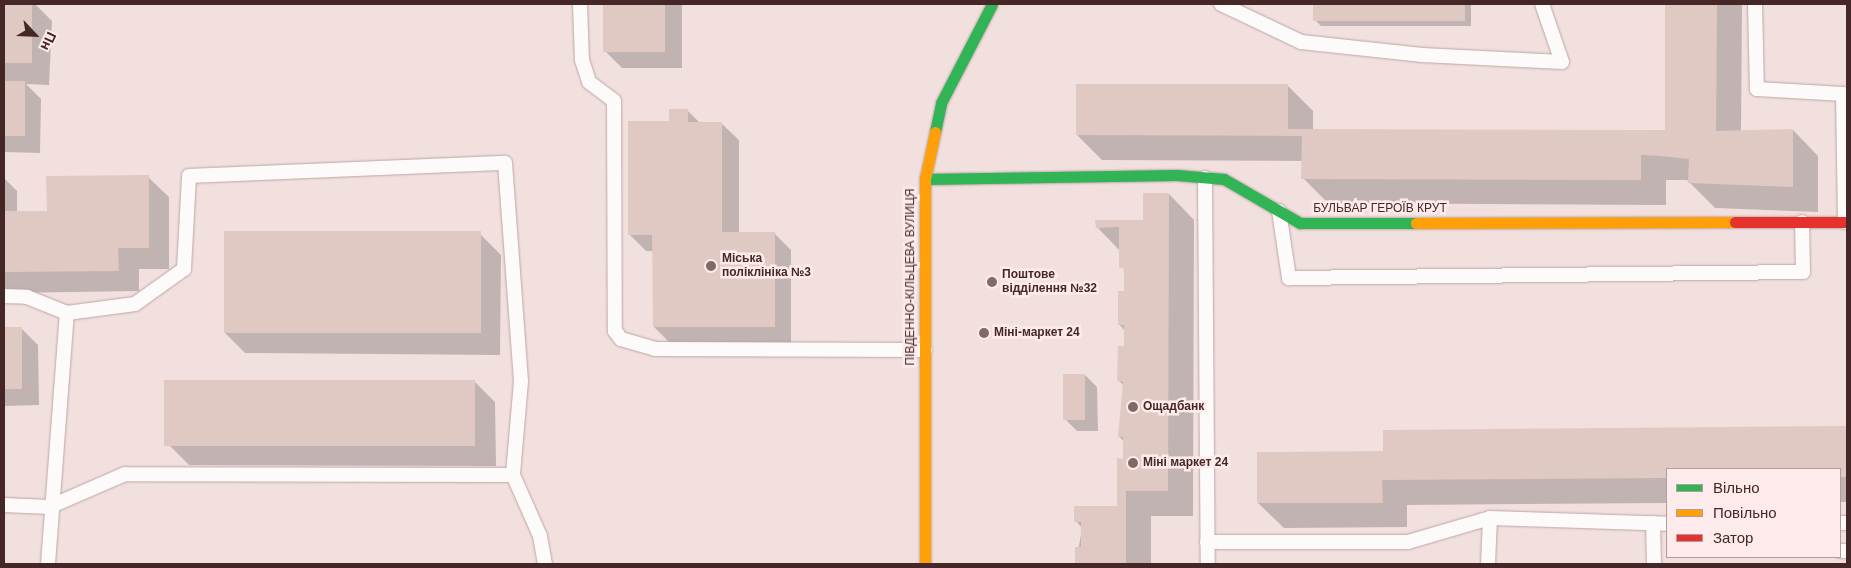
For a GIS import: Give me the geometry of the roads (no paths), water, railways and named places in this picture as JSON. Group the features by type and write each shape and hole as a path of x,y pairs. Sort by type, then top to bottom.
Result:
{"street":[{"name":"ПІВДЕННО-КІЛЬЦЕВА ВУЛИЦЯ","path":"925,564 925,179 941,102 992,4"},
{"name":"БУЛЬВАР ГЕРОЇВ КРУТ","path":"925,179 1224,179 1300,223 1846,222"}],"lane":[{"path":"580,4 582,60 589,82 614,101 615,331 621,339 655,350 925,350"},
{"path":"1221,4 1301,42 1422,55 1562,62 1542,4"},
{"path":"1755,4 1756,88 1843,94 1846,222"},
{"path":"4,296 27,297 67,313 135,304 184,269 189,176 505,163 521,382 513,475 540,536 545,564"},
{"path":"1204,178 1208,564"},
{"path":"1279,210 1289,278 1803,272 1802,222"},
{"path":"48,564 49,507 67,313"},
{"path":"4,505 49,507 125,474 513,475"},
{"path":"1207,542 1408,542 1490,518 1660,524 1654,564"},
{"path":"1488,564 1490,518"}],"place":[{"name":"Міська поліклініка №3","path":"711,266"},
{"name":"Поштове відділення №32","path":"992,282"},
{"name":"Міні-маркет 24","path":"984,333"},
{"name":"Ощадбанк","path":"1133,407"},
{"name":"Міні маркет 24","path":"1133,463"}]}
